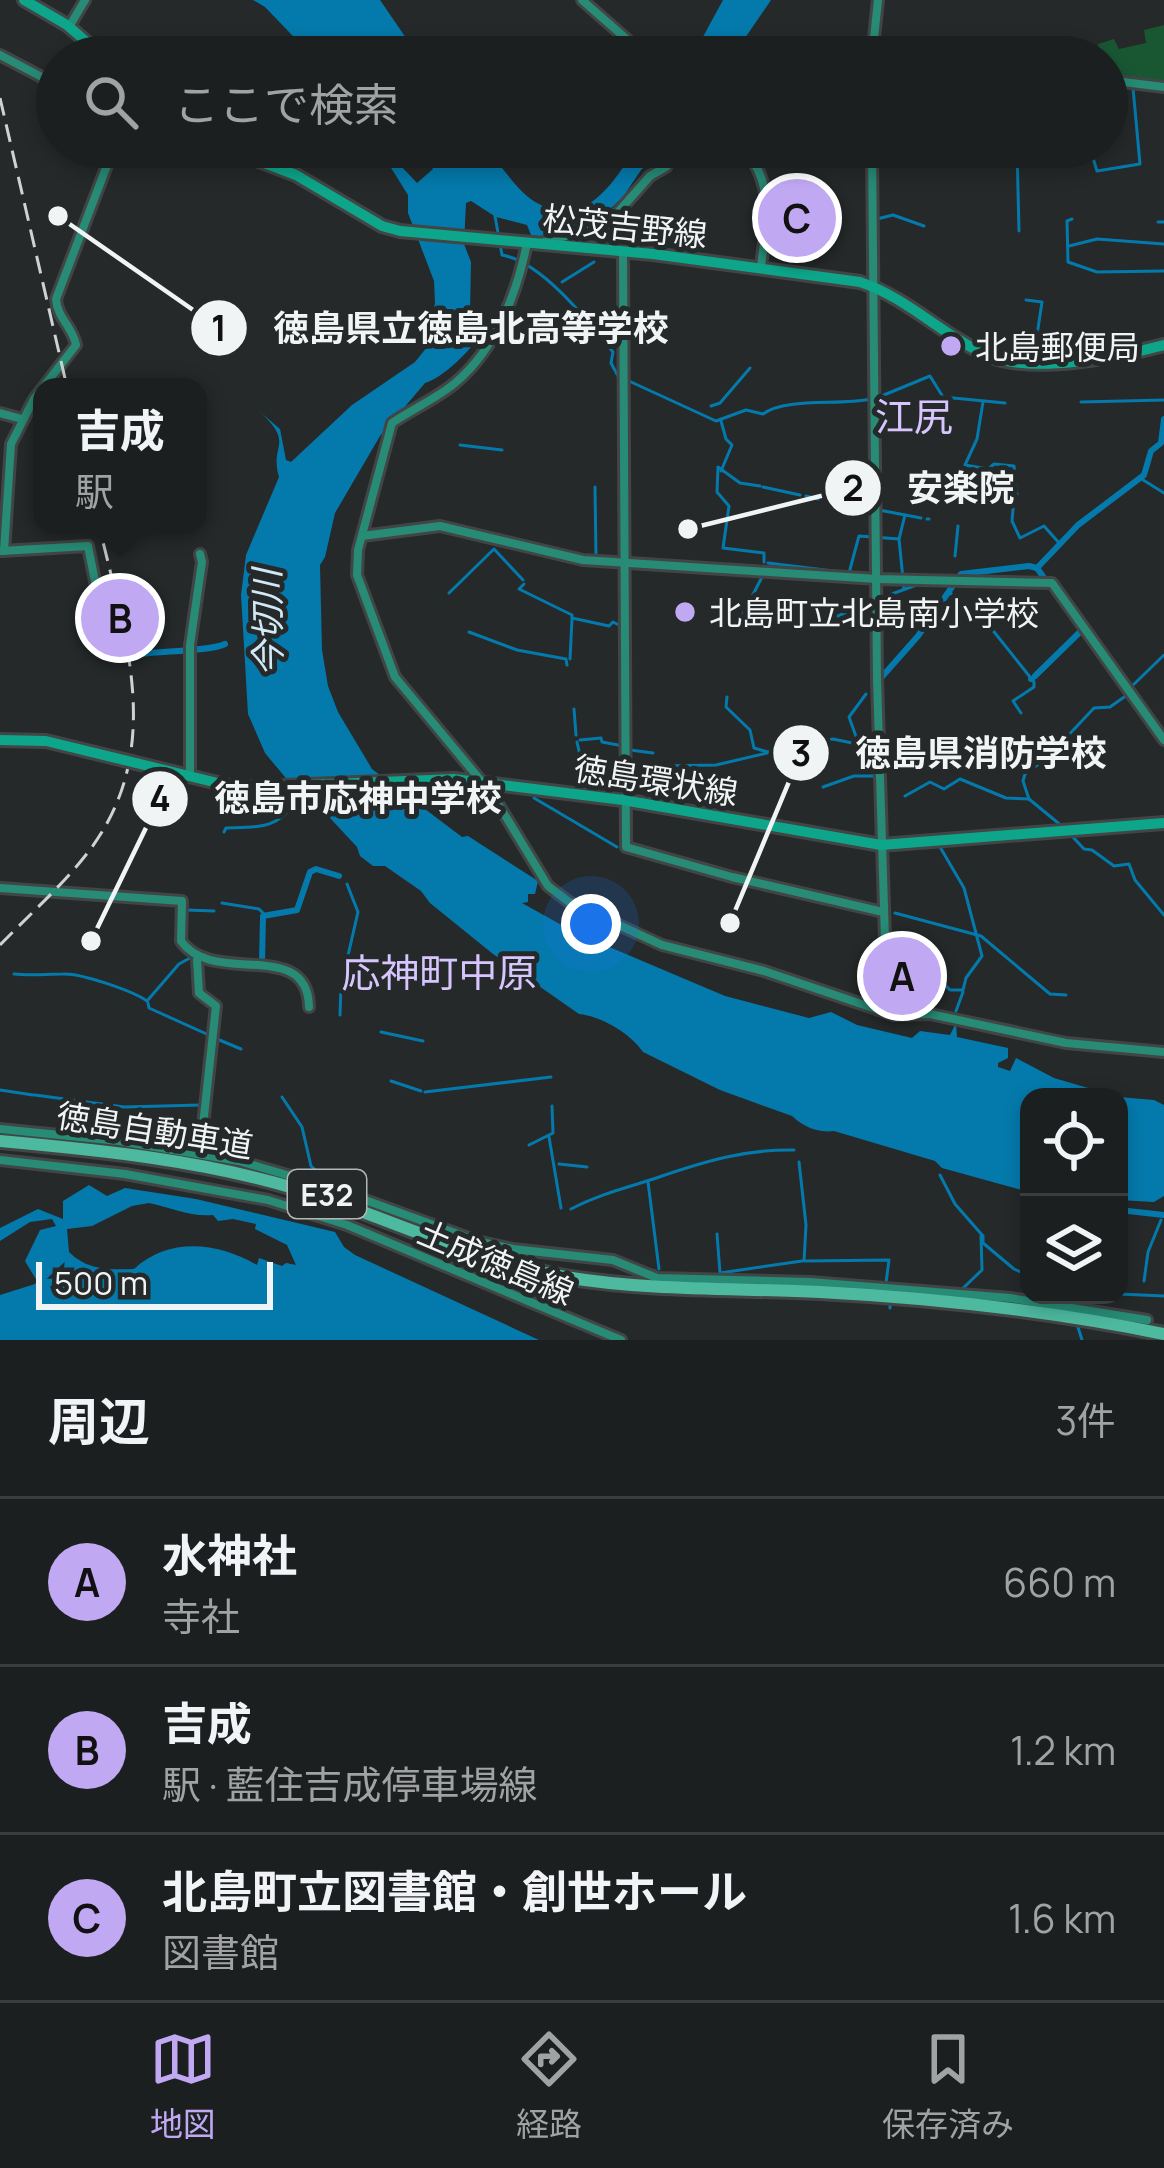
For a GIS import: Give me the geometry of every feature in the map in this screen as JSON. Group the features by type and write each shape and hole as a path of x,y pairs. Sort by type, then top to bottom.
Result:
{"highway":[{"name":"徳島自動車道","path":"0,1136 226,1171 298,1190 503,1263 588,1281 931,1301 1164,1334"}],"main road":[{"path":"24,0 80,36"},
{"name":"松茂吉野線","path":"278,168 382,226 761,266 873,286 988,356 1021,363 1043,364 1164,345"},
{"name":"徳島環状線","path":"0,740 62,743 238,788 412,780 483,782 623,800 881,845 1164,823"}],"street":[{"path":"69,27 85,0"},
{"path":"582,0 622,36"},
{"path":"874,36 878,0"},
{"path":"0,55 36,74"},
{"path":"1128,83 1164,87"},
{"path":"48,378 76,345 74,332 57,311 57,296 106,168"},
{"path":"664,168 597,228 533,244 512,303 475,362 451,387 392,423 356,562 395,677 483,782 548,886 569,902 686,953 764,971 879,1010 905,1016 930,1014 1066,1043 1164,1052"},
{"path":"758,168 766,191 761,266"},
{"path":"872,168 886,972 879,1010"},
{"path":"623,251 626,847 730,877 883,911"},
{"path":"33,402 7,462 2,551 88,546 102,616"},
{"path":"0,413 22,419"},
{"path":"362,536 440,526 559,556 622,562 877,579 1052,584 1164,740"},
{"path":"190,778 190,645 200,554"},
{"path":"0,888 182,902 181,941 196,958 200,993 216,1006 200,1153"},
{"path":"196,958 295,973 308,987 309,1007"},
{"path":"0,1136 200,1153 290,1174 498,1248 613,1260 657,1278 811,1282 1043,1302 1147,1320"},
{"name":"土成徳島線","path":"0,1160 166,1180 268,1200 347,1225 621,1340"},
{"path":"521,1276 543,1302 564,1316"}],"green space":[{"path":"1164,25 1164,83 1128,79 1128,47 1146,43 1144,30"}],"water":[{"path":"253,0 380,0 405,36 293,36"},
{"path":"723,0 771,0 746,36 703,36"},
{"name":"今切川","path":"391,168 403,168 417,183 432,168 502,168 539,204 571,210 597,198 623,168 643,168 623,197 597,221 544,237 531,235 527,225 466,203 470,313 477,313 483,332 456,362 425,383 380,436 335,513 320,565 322,650 328,686 372,769 462,837 468,836 538,881 535,894 528,894 528,902 522,903 574,932 725,996 809,1018 831,1012 857,1025 912,1038 920,1031 950,1035 956,1023 957,1037 1008,1048 1008,1058 998,1067 1010,1071 1016,1058 1054,1078 1088,1088 1020,1088 1020,1190 834,1131 811,1128 643,1052 615,1027 579,1014 493,954 385,866 373,866 360,856 357,847 317,804 304,800 265,753 248,714 241,595 246,555 279,477 279,438 259,411 280,429 286,460 291,462 352,405 415,362 427,347 434,281 408,213 408,195"},
{"path":"1128,1098 1164,1105 1164,1196 1154,1202 1128,1201"},
{"path":"89,1185 107,1196 125,1188 196,1199 335,1232 355,1255 539,1340 0,1340 0,1295 35,1284 25,1261 40,1230 56,1226 52,1219 30,1222 0,1241 0,1228 38,1209 63,1219 63,1201","holes":["149,1203 213,1215 218,1221 256,1224 255,1229 287,1245 296,1265 259,1258 257,1265 226,1251 194,1246 162,1252 134,1269 107,1269 91,1266 69,1252 67,1229 92,1226"]}],"waterway":[{"path":"1128,166 1140,164 1133,88"},
{"path":"1017,168 1019,231"},
{"path":"1096,168 1115,168"},
{"path":"877,219 893,215 924,226"},
{"path":"495,216 502,255 533,269 563,294 613,352 611,363 618,376 716,421 746,410 763,414 785,405 870,399"},
{"path":"1072,219 1067,221 1068,262 1097,272 1164,271"},
{"path":"1158,222 1164,222"},
{"path":"1069,246 1097,239 1164,244"},
{"path":"562,282 594,262"},
{"path":"1026,300 1042,302 1037,335 1070,335 1070,348"},
{"path":"711,406 720,403 750,368"},
{"path":"879,397 930,376 943,397 1005,403"},
{"path":"1081,402 1164,400"},
{"path":"983,402 977,439 965,465 1014,466 1017,496 1012,521 1020,538 1044,526 1060,544"},
{"path":"1037,568 1078,525 1144,475 1151,451 1161,443 1164,419"},
{"path":"721,421 732,445 721,471"},
{"path":"460,445 502,450"},
{"path":"760,486 740,483 718,467 717,492 729,506 723,548 764,553 764,562"},
{"path":"1140,478 1164,493"},
{"path":"595,487 596,556"},
{"path":"763,487 800,495"},
{"path":"806,496 818,499"},
{"path":"850,506 871,509"},
{"path":"879,510 921,518"},
{"path":"904,589 899,539 905,515"},
{"path":"955,556 958,526"},
{"path":"768,563 849,573 859,536 899,539"},
{"path":"449,593 494,549 523,580"},
{"path":"957,579 961,574 1029,566 1037,568 1049,585"},
{"path":"742,616 762,577"},
{"path":"524,584 519,589 572,618 621,626"},
{"path":"881,598 919,584"},
{"path":"880,679 954,584"},
{"path":"950,593 991,628 1034,682 1034,687 1013,701 1021,713"},
{"path":"817,615 838,616 873,601"},
{"path":"570,659 572,619"},
{"path":"1035,676 1083,629"},
{"path":"469,632 517,650 566,659 567,665"},
{"path":"133,646 141,654 225,644"},
{"path":"1131,687 1164,655"},
{"path":"858,742 849,717 866,694"},
{"path":"1029,799 1025,774 1048,757 1094,708 1110,707 1127,695"},
{"path":"727,697 726,707 750,730 754,748 768,752 833,739 857,744 877,771"},
{"path":"574,709 576,735"},
{"path":"580,740 601,738 618,745"},
{"path":"577,742 582,764"},
{"path":"630,750 653,753"},
{"path":"656,766 716,765 767,753"},
{"path":"823,787 854,776 879,776"},
{"path":"905,796 930,782 944,789 960,779 1006,798 1029,799 1063,827"},
{"path":"534,798 617,847"},
{"path":"224,832 274,822 295,801"},
{"path":"1071,835 1084,849 1114,866 1129,864 1135,880 1164,915"},
{"path":"904,957 919,959 950,990 963,990 982,956 964,888 940,847"},
{"path":"262,962 263,916 297,910 310,872 316,869 339,876"},
{"path":"340,1015 341,986 358,912 347,884"},
{"path":"222,903 259,909 265,915"},
{"path":"187,910 214,911"},
{"path":"895,913 981,936 1050,994 1066,995"},
{"path":"14,974 82,976 147,1001 190,958"},
{"path":"956,1011 963,992"},
{"path":"148,1003 149,1008 211,1036"},
{"path":"381,1032 423,1041"},
{"path":"217,1039 241,1049"},
{"path":"425,1092 551,1077"},
{"path":"391,1081 421,1091"},
{"path":"0,1090 33,1095"},
{"path":"35,1095 124,1107 201,1105"},
{"path":"282,1097 302,1127 311,1166 328,1182"},
{"path":"529,1145 553,1133 552,1106"},
{"path":"549,1137 561,1208"},
{"path":"571,1209 711,1161 794,1150"},
{"path":"799,1162 806,1225 804,1261 889,1260 886,1283"},
{"path":"559,1164 587,1167"},
{"path":"940,1175 955,1204 983,1236 983,1243 1020,1272"},
{"path":"648,1182 659,1269"},
{"path":"1128,1211 1164,1215"},
{"path":"1144,1281 1148,1252 1161,1220"},
{"path":"717,1234 720,1273 802,1261"},
{"path":"959,1292 982,1270 981,1236"},
{"path":"639,1267 655,1271"},
{"path":"1128,1294 1164,1296"},
{"path":"1077,1324 1082,1340"}],"railway":[{"path":"0,98 65,378"},
{"path":"0,945 89,851 113,812 127,773 133,692 101,534"}],"place":[{"name":"徳島県立徳島北高等学校","path":"58,216"},
{"name":"北島町立図書館・創世ホール","path":"797,218"},
{"name":"北島郵便局","path":"951,346"},
{"name":"安楽院","path":"688,529"},
{"name":"北島町立北島南小学校","path":"685,612"},
{"name":"吉成","path":"120,618"},
{"name":"徳島県消防学校","path":"730,923"},
{"name":"徳島市応神中学校","path":"91,941"},
{"name":"水神社","path":"902,976"}],"district":[{"name":"江尻","path":"914,416"},
{"name":"応神町中原","path":"439,972"}]}
